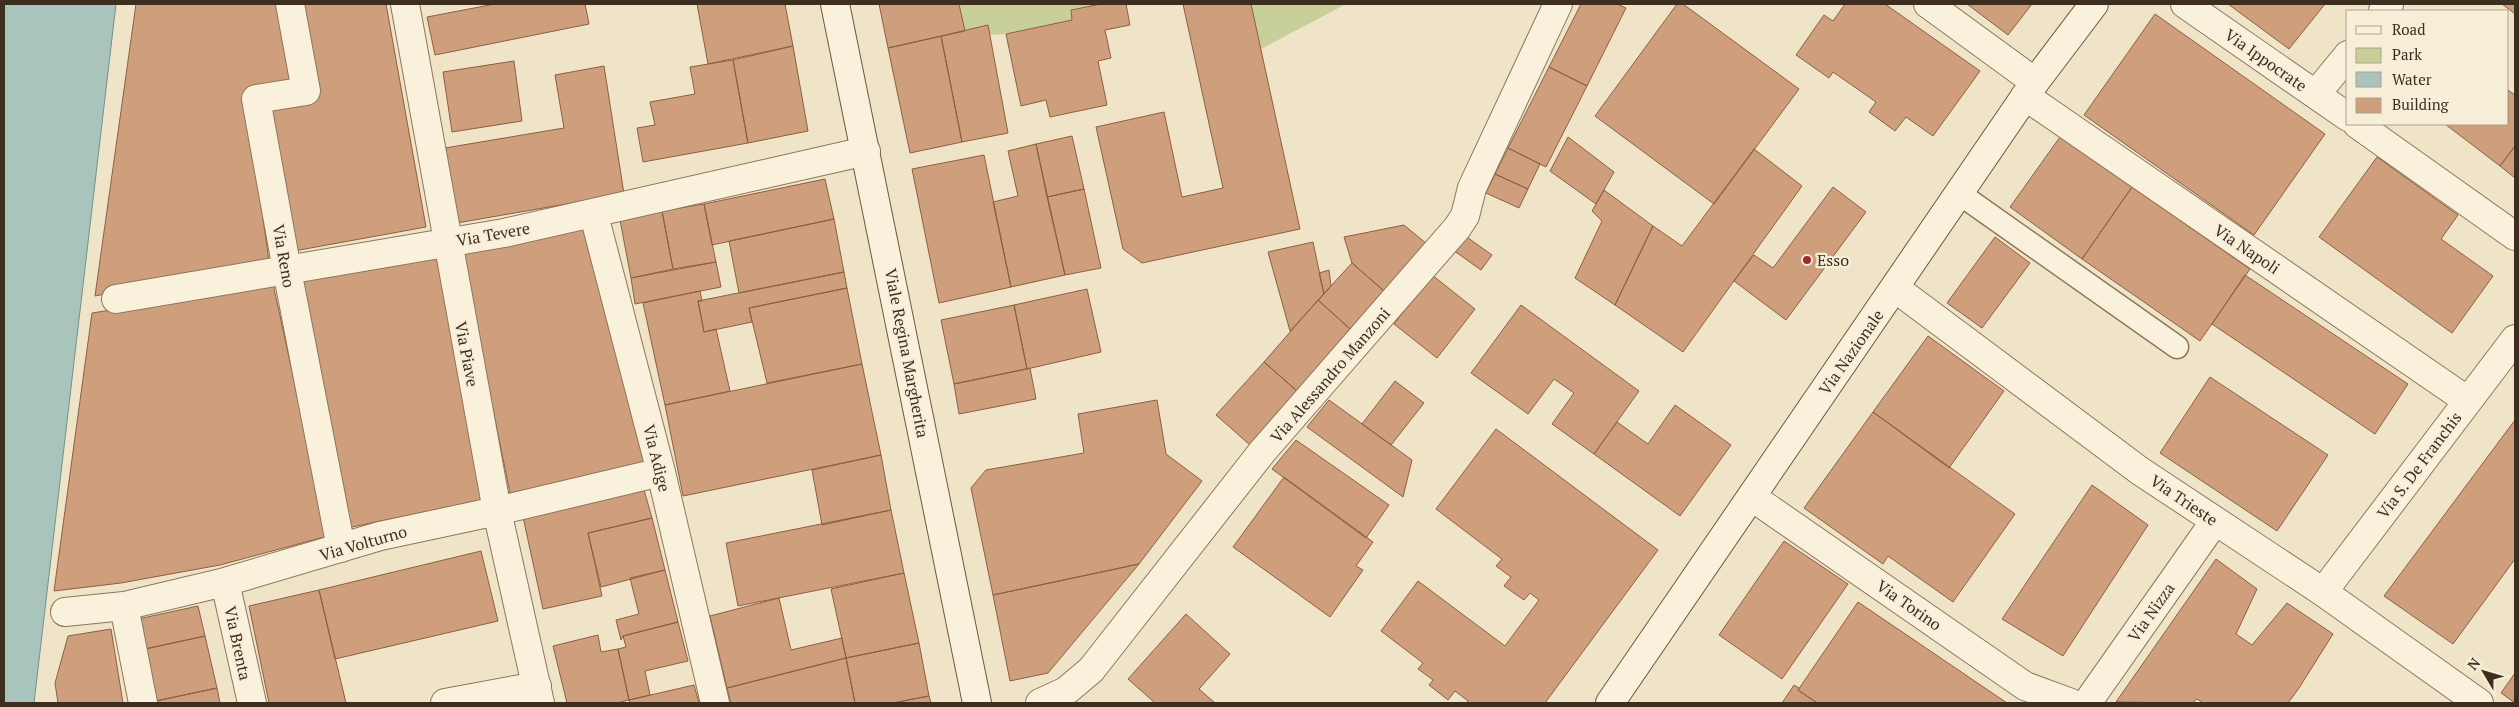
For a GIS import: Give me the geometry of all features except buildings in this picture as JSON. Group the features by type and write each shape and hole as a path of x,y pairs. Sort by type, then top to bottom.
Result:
{"street":[{"name":"Via Reno","path":"290,4 306,91 256,99 341,548"},
{"name":"Via Piave","path":"405,4 446,242 497,511 538,695"},
{"name":"Viale Regina Margherita","path":"835,4 977,703"},
{"name":"Via Alessandro Manzoni","path":"1040,703 1066,691 1091,670 1262,452 1457,228 1465,216 1472,188 1558,4"},
{"name":"Via Napoli","path":"1928,4 2030,89 2468,401"},
{"name":"Via Nazionale","path":"1610,703 1960,194 2030,89 2094,4"},
{"name":"Via Ippocrate","path":"2185,4 2346,116"},
{"path":"2316,94 2346,57"},
{"path":"2359,125 2515,236"},
{"name":"Via Tevere","path":"116,299 504,233 866,151"},
{"name":"Via Adige","path":"594,214 661,472 715,703"},
{"name":"Via Trieste","path":"1895,288 2140,471 2322,592 2479,703"},
{"name":"Via S. De Franchis","path":"2322,592 2515,339"},
{"name":"Via Volturno","path":"65,612 124,606 225,582 380,536 497,511 661,472"},
{"name":"Via Torino","path":"1752,497 2025,686 2070,703"},
{"name":"Via Nizza","path":"2088,703 2216,521"},
{"name":"Via Brenta","path":"225,582 252,703"},
{"path":"124,606 143,703"},
{"path":"445,703 538,695"}],"lane":[{"path":"1960,194 2177,347"}],"green space":[{"path":"959,4 1101,4 1071,10 1072,20 1006,34 990,35 965,31"},
{"path":"1251,4 1346,4 1261,49"}],"water":[{"path":"4,4 116,4 34,703 4,703"}],"place":[{"name":"Esso","path":"1807,260"}]}
